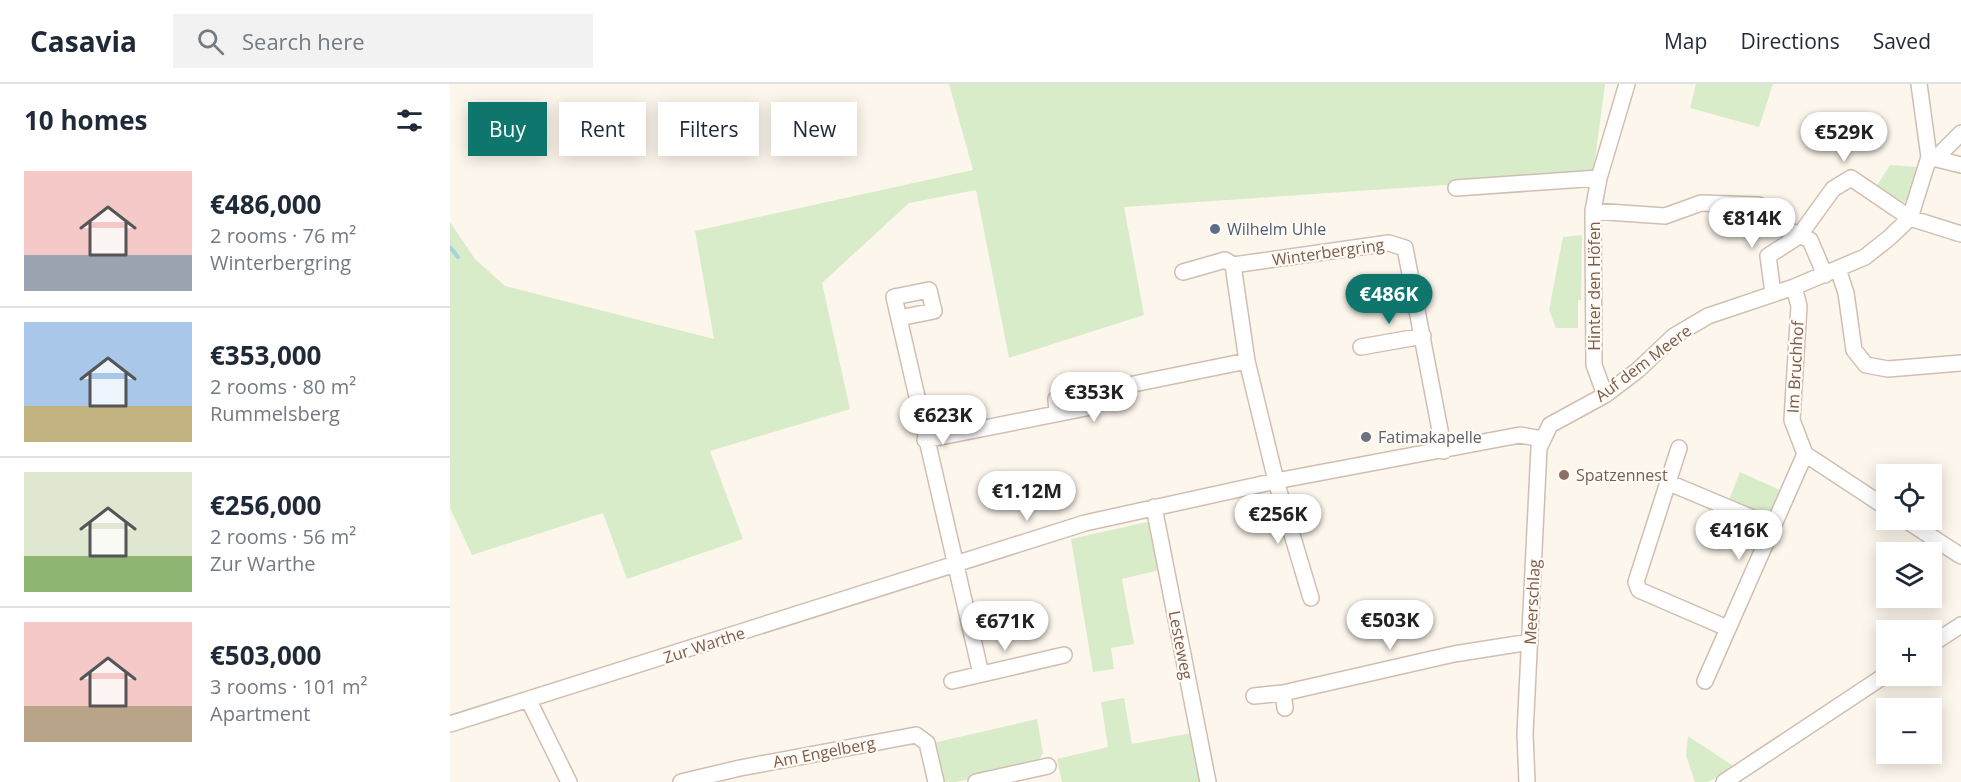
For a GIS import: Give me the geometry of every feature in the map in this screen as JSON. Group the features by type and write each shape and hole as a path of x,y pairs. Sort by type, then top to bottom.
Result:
{"street":[{"name":"Hinter den Höfen","path":"1605,395 1594,364 1593,211 1599,178 1627,84"},
{"path":"1919,84 1932,158"},
{"path":"1910,218 1932,158 1961,133"},
{"path":"1932,158 1961,165"},
{"path":"1456,188 1599,178"},
{"path":"1773,293 1768,256 1799,236 1833,189 1851,178 1910,218 1961,234"},
{"name":"Hinter den Höfen","path":"1593,211 1665,216 1701,203 1759,205 1788,230 1799,236"},
{"name":"Auf dem Meere","path":"1550,425 1605,395 1638,370 1674,336 1708,316 1794,287 1865,257 1910,218"},
{"path":"1799,236 1810,240 1846,293 1854,350 1866,365 1888,369 1961,363"},
{"name":"Winterbergring","path":"1183,272 1225,260 1233,265 1389,243 1399,244 1405,248 1444,451"},
{"path":"1233,265 1247,360 1276,481 1311,598"},
{"name":"Im Bruchhof","path":"1794,287 1799,306 1792,420 1805,454"},
{"path":"899,318 925,441 957,563 981,674"},
{"path":"1361,347 1423,336"},
{"path":"925,441 1057,412 1091,407 1089,393 1247,360"},
{"name":"Meerschlag","path":"1527,782 1525,734 1542,439 1550,425"},
{"name":"Zur Warthe","path":"450,724 529,701 1074,526 1276,481 1520,435 1542,439"},
{"path":"1679,448 1666,482 1636,582 1639,590 1727,628"},
{"path":"1705,681 1805,454 1876,501"},
{"path":"1666,482 1772,526"},
{"name":"Lesteweg","path":"1154,507 1208,782"},
{"path":"1921,530 1961,556"},
{"path":"1942,637 1961,625"},
{"path":"1254,696 1284,700 1454,654 1530,642"},
{"path":"952,681 1064,655"},
{"path":"1724,782 1876,681"},
{"path":"529,701 569,782"},
{"name":"Am Engelberg","path":"681,782 740,768 915,735 927,743 936,782"},
{"path":"976,782 1048,766"}],"green space":[{"path":"949,84 1605,84 1593,175 1124,207 1144,315 1009,358 976,190 909,203 822,283 850,409 710,451 743,539 627,579 603,513 472,555 450,508 450,222 475,259 505,286 714,339 695,231 973,170"},
{"path":"1696,84 1773,84 1759,127 1690,108"},
{"path":"1890,165 1917,167 1908,201 1904,202 1876,187"},
{"path":"1582,235 1578,328 1556,328 1549,310 1563,237"},
{"path":"1740,472 1782,491 1774,511 1766,515 1729,500"},
{"path":"1147,522 1153,524 1160,570 1122,579 1134,644 1111,648 1114,669 1093,672 1071,539"},
{"path":"1124,698 1132,744 1192,733 1202,782 1062,782 1057,759 1108,747 1101,702"},
{"path":"1037,719 1043,753 1036,764 956,782 946,782 941,777 933,743"},
{"path":"1688,736 1735,767 1708,782 1695,782 1686,755"}],"waterway":[{"path":"450,247 458,257"}],"place":[{"name":"Wilhelm Uhle","path":"1215,229"},
{"name":"Fatimakapelle","path":"1366,437"},
{"name":"Spatzennest","path":"1564,475"}]}
